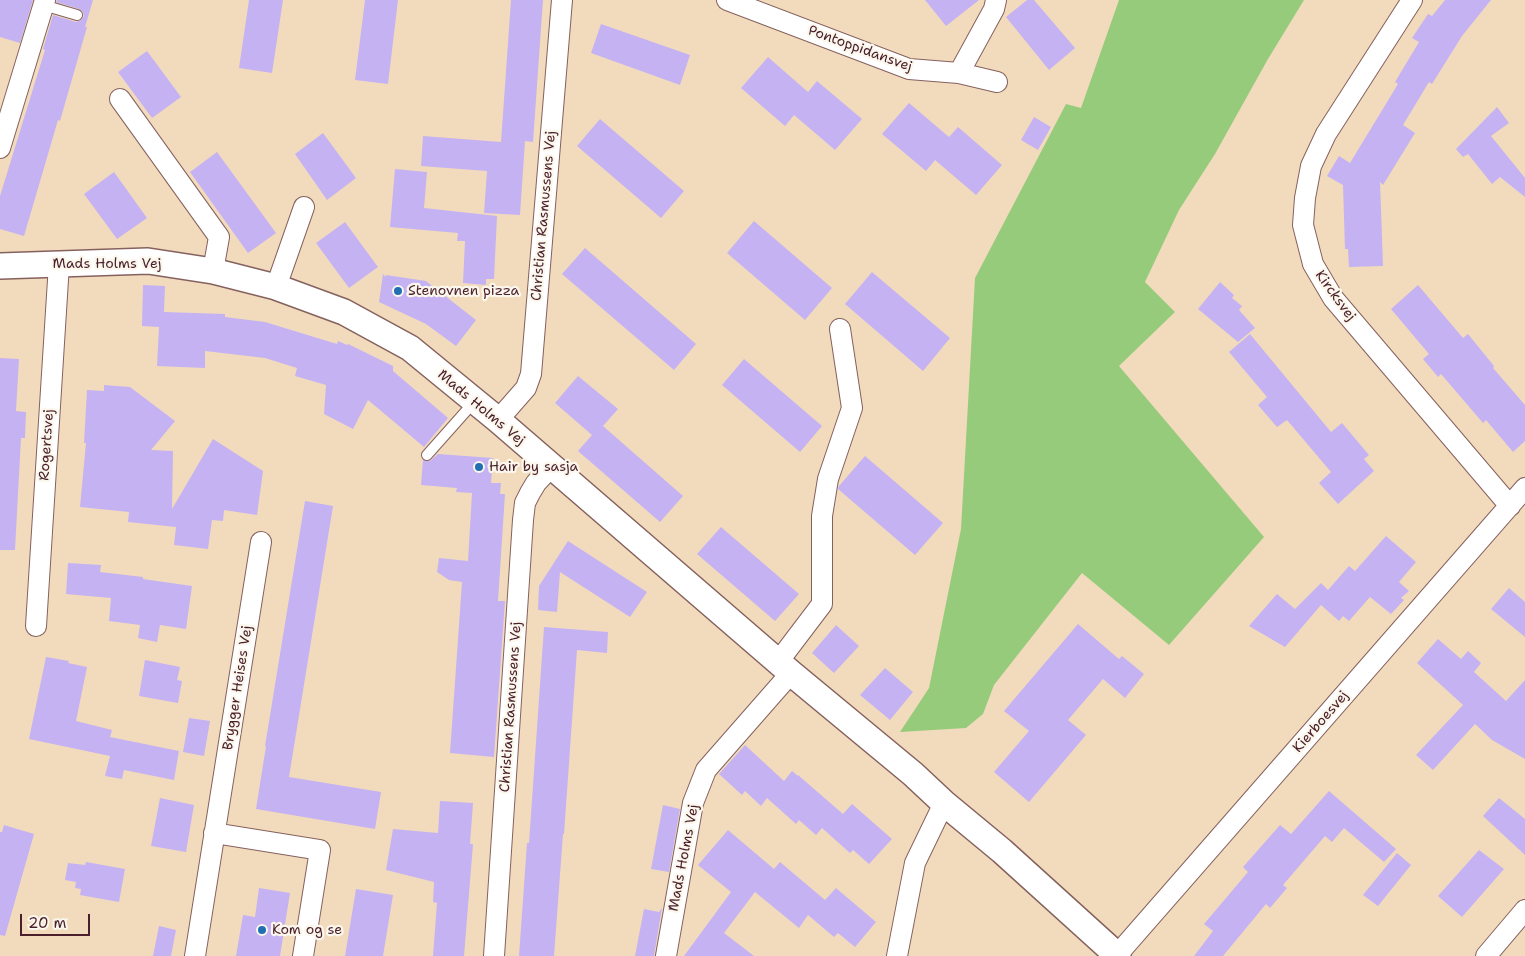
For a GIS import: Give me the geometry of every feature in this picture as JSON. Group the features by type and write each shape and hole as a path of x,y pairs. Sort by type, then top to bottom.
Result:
{"street":[{"name":"Christian Rasmussens Vej","path":"498,420 526,388 531,374 562,0"},
{"name":"Pontoppidansvej","path":"727,0 909,69 959,73 996,82"},
{"path":"959,73 994,9 996,0"},
{"name":"Kircksvej","path":"1412,0 1326,134 1311,166 1305,198 1303,225 1313,264 1333,298 1510,506"},
{"path":"0,148 44,3"},
{"path":"120,99 220,237 213,270"},
{"path":"276,287 304,207"},
{"name":"Mads Holms Vej","path":"0,266 148,261 213,270 276,287 344,312 410,348 498,420 784,668 913,774 944,804 1002,851 1118,956"},
{"name":"Rogertsvej","path":"36,626 59,264"},
{"name":"Mads Holms Vej","path":"666,956 693,803 706,770 784,668 822,604 822,516 828,479 852,408 840,330"},
{"name":"Christian Rasmussens Vej","path":"494,956 523,520 530,493 536,483 551,467"},
{"name":"Kierboesvej","path":"1118,956 1525,488"},
{"name":"Brygger Heises Vej","path":"195,956 262,542"},
{"path":"898,956 915,863 944,804"},
{"path":"214,833 320,850 303,956"},
{"path":"1486,956 1525,910"}],"lane":[{"path":"44,3 77,15"},
{"path":"427,455 475,401"}],"green space":[{"path":"1119,0 1304,0 1268,59 1215,154 1179,210 1145,282 1175,312 1119,366 1264,537 1169,645 1082,573 994,685 983,714 966,728 900,732 929,688 961,529 975,278 1066,104 1081,108"}],"building":[{"path":"0,0 33,0 20,43 0,37"},
{"path":"57,0 93,0 60,121 58,120 24,236 0,229 0,196 45,50 43,49 53,15 76,22 84,16 79,9 56,2"},
{"path":"249,0 283,0 272,73 239,68"},
{"path":"365,0 398,0 388,84 355,80"},
{"path":"511,0 543,0 533,142 525,141 520,215 484,213 487,171 421,166 423,136 501,142"},
{"path":"925,0 979,0 946,26"},
{"path":"1027,0 1034,0 1075,48 1049,70 1006,17"},
{"path":"1445,0 1491,0 1462,36 1432,84 1429,82 1403,125 1415,133 1383,185 1380,182 1383,266 1349,267 1348,249 1345,249 1343,185 1327,176 1339,156 1350,163 1398,84 1395,82 1419,42 1412,38 1428,14 1432,16"},
{"path":"601,24 690,55 680,85 591,53"},
{"path":"147,51 181,97 152,118 118,72"},
{"path":"768,57 808,92 817,81 862,119 835,150 794,115 785,126 741,88"},
{"path":"909,103 949,137 958,127 1002,165 976,195 935,160 926,171 882,134"},
{"path":"1497,107 1509,123 1491,136 1525,178 1525,197 1500,177 1492,184 1468,154 1463,157 1456,149"},
{"path":"1034,117 1051,127 1038,150 1021,140"},
{"path":"600,119 684,191 661,218 577,146"},
{"path":"323,133 356,178 327,200 295,154"},
{"path":"217,152 276,233 248,253 190,172"},
{"path":"395,169 427,172 424,208 497,216 494,279 486,279 486,285 463,283 465,241 457,241 458,233 390,227"},
{"path":"114,172 147,218 117,239 84,194"},
{"path":"754,221 832,288 805,320 727,253"},
{"path":"345,222 378,267 349,288 316,243"},
{"path":"585,248 696,344 674,370 562,274"},
{"path":"872,272 950,338 923,371 845,304"},
{"path":"383,274 386,277 386,275 426,281 476,320 456,346 426,324 379,302"},
{"path":"1220,282 1234,295 1232,298 1242,306 1239,310 1255,328 1238,342 1198,309"},
{"path":"143,285 165,286 164,312 225,314 225,317 265,322 337,344 338,341 348,344 393,366 393,371 448,418 424,447 368,400 353,429 324,414 326,385 295,376 297,368 265,358 205,351 205,368 157,366 159,327 142,326"},
{"path":"1418,285 1463,338 1468,334 1494,366 1493,368 1525,405 1525,441 1513,452 1486,420 1483,423 1441,374 1438,377 1423,359 1429,354 1391,309"},
{"path":"1250,334 1331,432 1342,423 1369,455 1364,459 1374,471 1338,504 1319,483 1331,472 1287,420 1277,427 1258,405 1267,397 1229,352"},
{"path":"0,358 19,359 16,411 26,412 25,438 21,438 15,550 0,550"},
{"path":"744,359 822,426 800,452 722,385"},
{"path":"578,376 618,409 603,426 683,496 660,522 578,451 592,435 555,403"},
{"path":"104,385 130,387 175,421 151,450 173,451 172,509 213,439 263,471 257,515 224,510 223,521 212,520 208,549 174,545 176,527 128,522 129,512 80,507 86,443 84,443 87,390 104,391"},
{"path":"438,454 493,458 491,483 501,483 500,494 505,494 498,601 505,601 494,757 450,753 462,582 449,580 437,572 439,558 468,561 472,493 456,492 457,488 421,485 423,460 430,461"},
{"path":"865,456 943,523 915,555 838,489"},
{"path":"305,501 333,506 289,777 381,792 375,829 256,809"},
{"path":"721,527 799,594 775,621 697,554"},
{"path":"1386,536 1416,562 1399,582 1409,591 1401,598 1404,600 1391,614 1370,597 1349,621 1343,616 1339,621 1321,605 1285,647 1249,626 1277,594 1295,609 1321,583 1328,590 1349,566 1355,571"},
{"path":"568,541 647,592 630,617 560,572 557,612 538,610 539,586"},
{"path":"68,563 101,565 100,572 143,577 143,579 192,586 186,629 160,625 157,642 138,638 140,625 109,621 111,598 66,594"},
{"path":"1509,588 1525,602 1525,637 1491,609"},
{"path":"1078,624 1119,659 1122,656 1144,674 1125,698 1103,679 1068,720 1086,735 1029,802 994,772 1029,731 1004,711"},
{"path":"836,625 859,646 834,673 812,653"},
{"path":"544,627 608,632 607,653 577,650 554,956 519,956 527,843 529,843"},
{"path":"1438,639 1461,659 1468,651 1481,663 1474,672 1506,701 1525,680 1525,759 1492,740 1475,724 1433,770 1416,755 1463,705 1417,663"},
{"path":"46,657 69,661 68,663 87,667 76,721 112,730 110,737 179,751 174,780 124,770 122,779 105,776 110,756 29,739"},
{"path":"145,660 180,667 177,680 182,681 178,703 139,696"},
{"path":"885,668 913,692 890,720 860,695"},
{"path":"189,718 210,721 204,756 183,752"},
{"path":"745,745 784,781 792,771 843,814 852,804 892,839 869,864 853,850 850,853 822,828 816,835 799,820 796,824 767,798 761,806 745,791 742,795 719,774"},
{"path":"1329,791 1396,849 1384,862 1344,828 1332,842 1325,836 1283,885 1287,888 1270,908 1266,904 1223,956 1194,956 1213,931 1204,924 1248,872 1243,867 1280,825 1291,834"},
{"path":"160,798 194,805 186,852 151,846"},
{"path":"1499,798 1525,819 1525,855 1483,816"},
{"path":"440,801 473,803 470,844 473,844 464,956 433,956 437,903 433,902 434,882 386,870 393,829 438,833"},
{"path":"663,805 680,809 669,872 651,869"},
{"path":"4,825 34,834 5,936 0,935 0,832 2,832"},
{"path":"728,830 774,869 780,862 825,900 836,888 876,922 855,947 838,933 834,937 808,915 799,928 755,892 724,933 754,956 684,956 731,892 698,865"},
{"path":"1479,850 1504,869 1462,917 1438,896"},
{"path":"1397,853 1411,865 1378,906 1363,895"},
{"path":"86,862 125,869 119,902 80,895 81,889 75,888 76,882 65,880 68,863 85,865"},
{"name":"Kom og se","path":"259,888 290,893 280,956 236,956 243,915 255,917"},
{"path":"356,889 393,895 383,956 345,956"},
{"path":"662,908 654,956 635,956 644,909 659,912"},
{"path":"159,926 176,930 171,956 153,956"}],"place":[{"name":"Stenovnen pizza","path":"398,291"},
{"name":"Hair by sasja","path":"479,467"},
{"name":"Kom og se","path":"262,930"}]}
